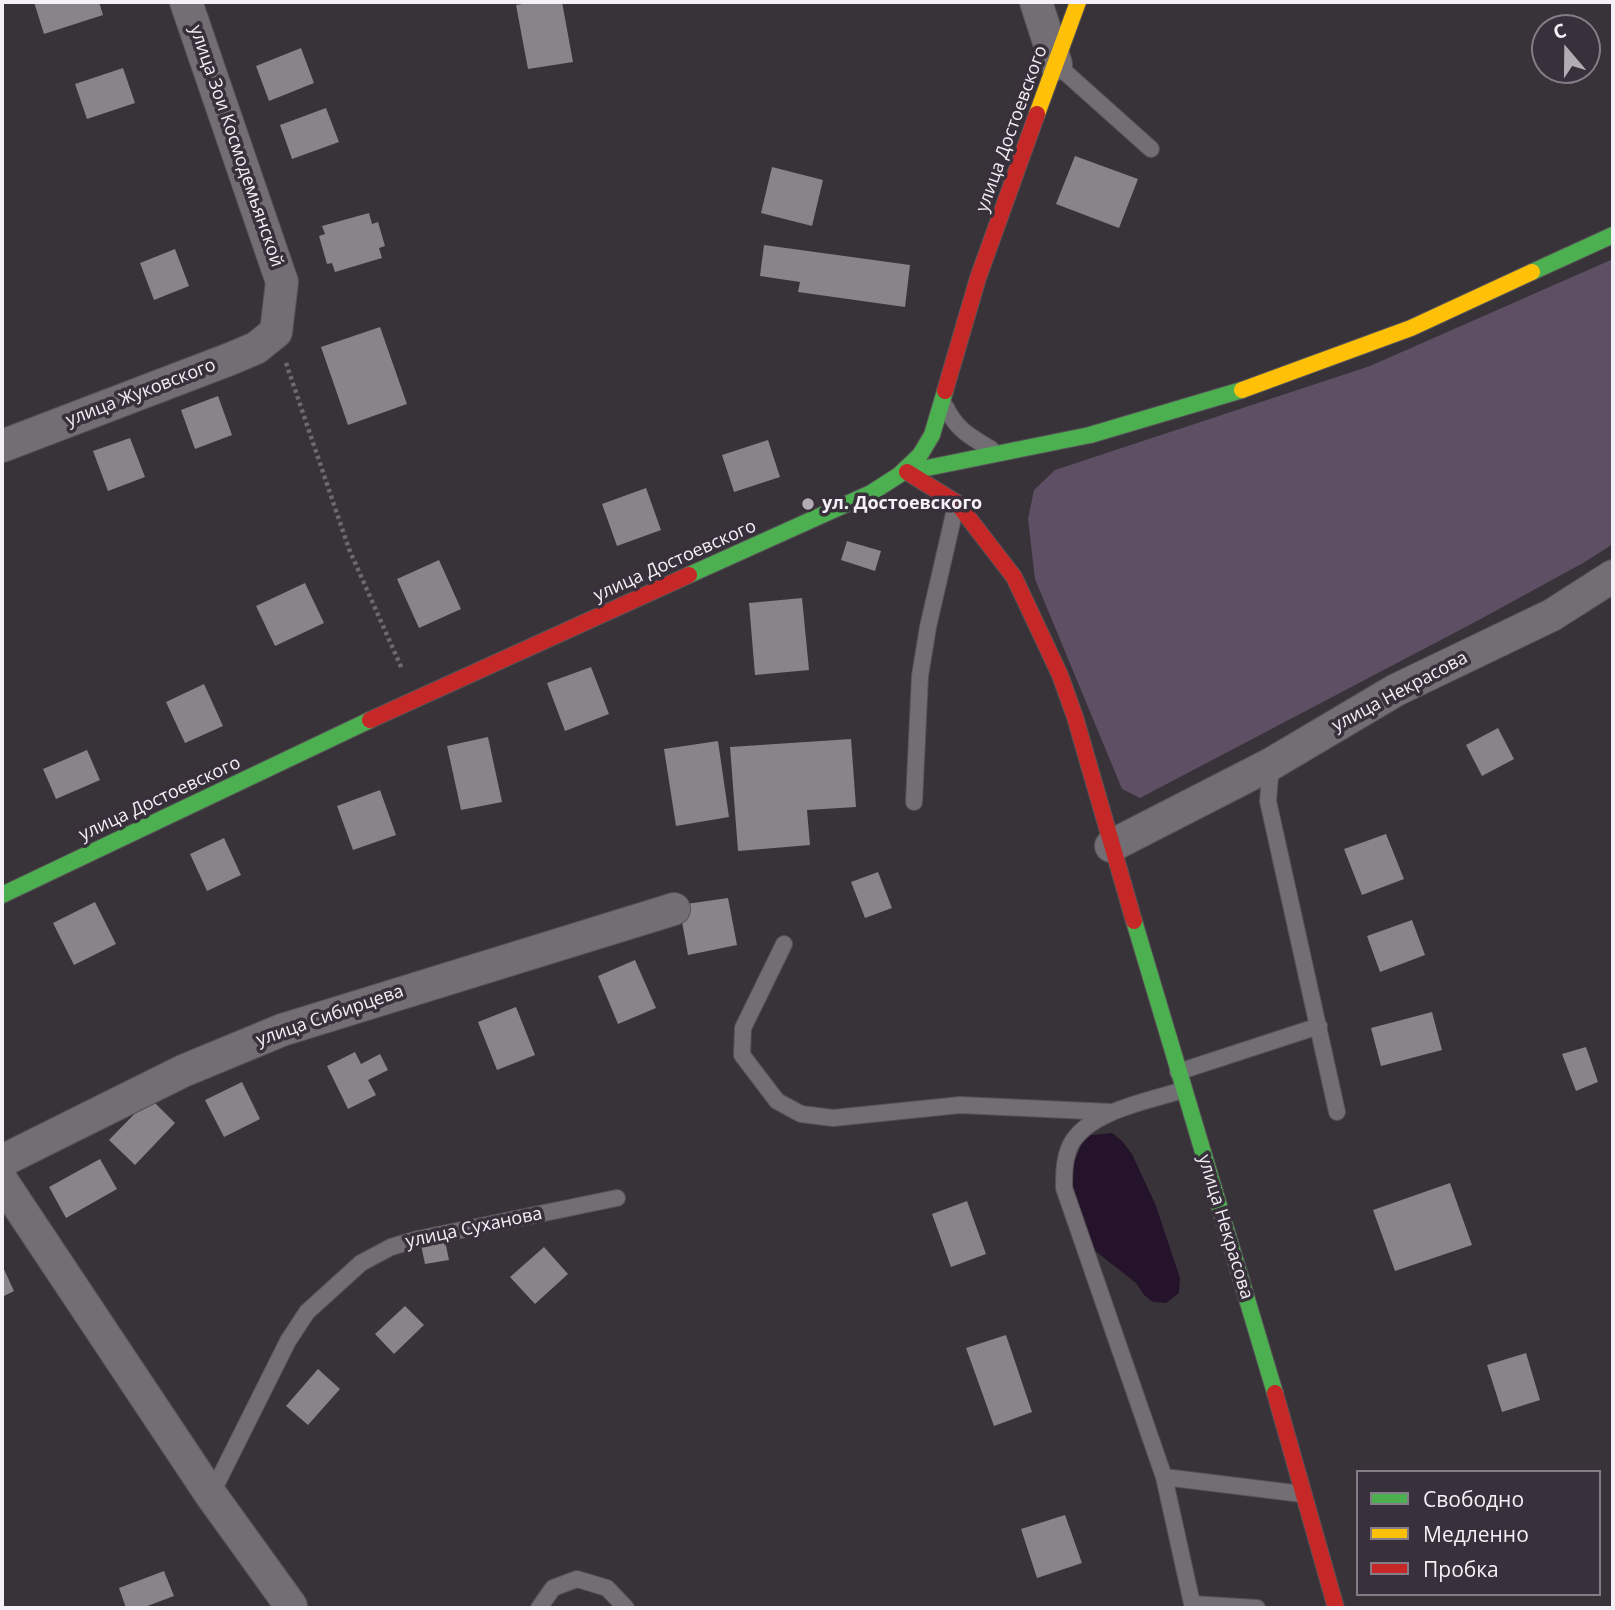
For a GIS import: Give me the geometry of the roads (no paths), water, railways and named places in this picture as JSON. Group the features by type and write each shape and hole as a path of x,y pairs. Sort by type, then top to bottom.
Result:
{"main road":[{"name":"улица Достоевского","path":"2,895 415,699 871,493 907,471 923,452 932,435 978,278 1079,2"},
{"path":"907,471 1090,435 1219,399 1410,328 1613,235"},
{"name":"улица Некрасова","path":"907,471 957,503 1014,577 1044,638 1075,717 1336,1608"}],"street":[{"name":"улица Зои Космодемьянской","path":"186,2 282,282 276,332"},
{"path":"1037,2 1056,64"},
{"name":"улица Жуковского","path":"2,446 239,356 256,348 276,332"},
{"name":"улица Некрасова","path":"1111,846 1272,764 1396,690 1552,615 1613,576"},
{"name":"улица Сибирцева","path":"2,1161 183,1071 282,1030 674,909"},
{"path":"2,1181 211,1495 291,1608"}],"lane":[{"path":"1056,64 1152,149"},
{"path":"942,401 953,422 965,434 999,453"},
{"path":"914,802 920,677 928,627 957,503"},
{"path":"1272,764 1268,801 1337,1112"},
{"path":"784,944 743,1028 742,1055 777,1101 801,1114 833,1118 960,1105 1113,1112"},
{"path":"1178,1072 1319,1026"},
{"path":"1183,1090 1113,1112 1084,1127 1071,1145 1064,1164 1064,1188 1164,1478 1193,1606 1257,1608"},
{"name":"улица Суханова","path":"211,1495 288,1341 307,1312 361,1263 391,1247 418,1239 617,1198"},
{"path":"1164,1478 1302,1494"},
{"path":"539,1608 554,1588 577,1579 607,1588 625,1608"}],"place":[{"name":"ул. Достоевского","path":"808,504"}]}
